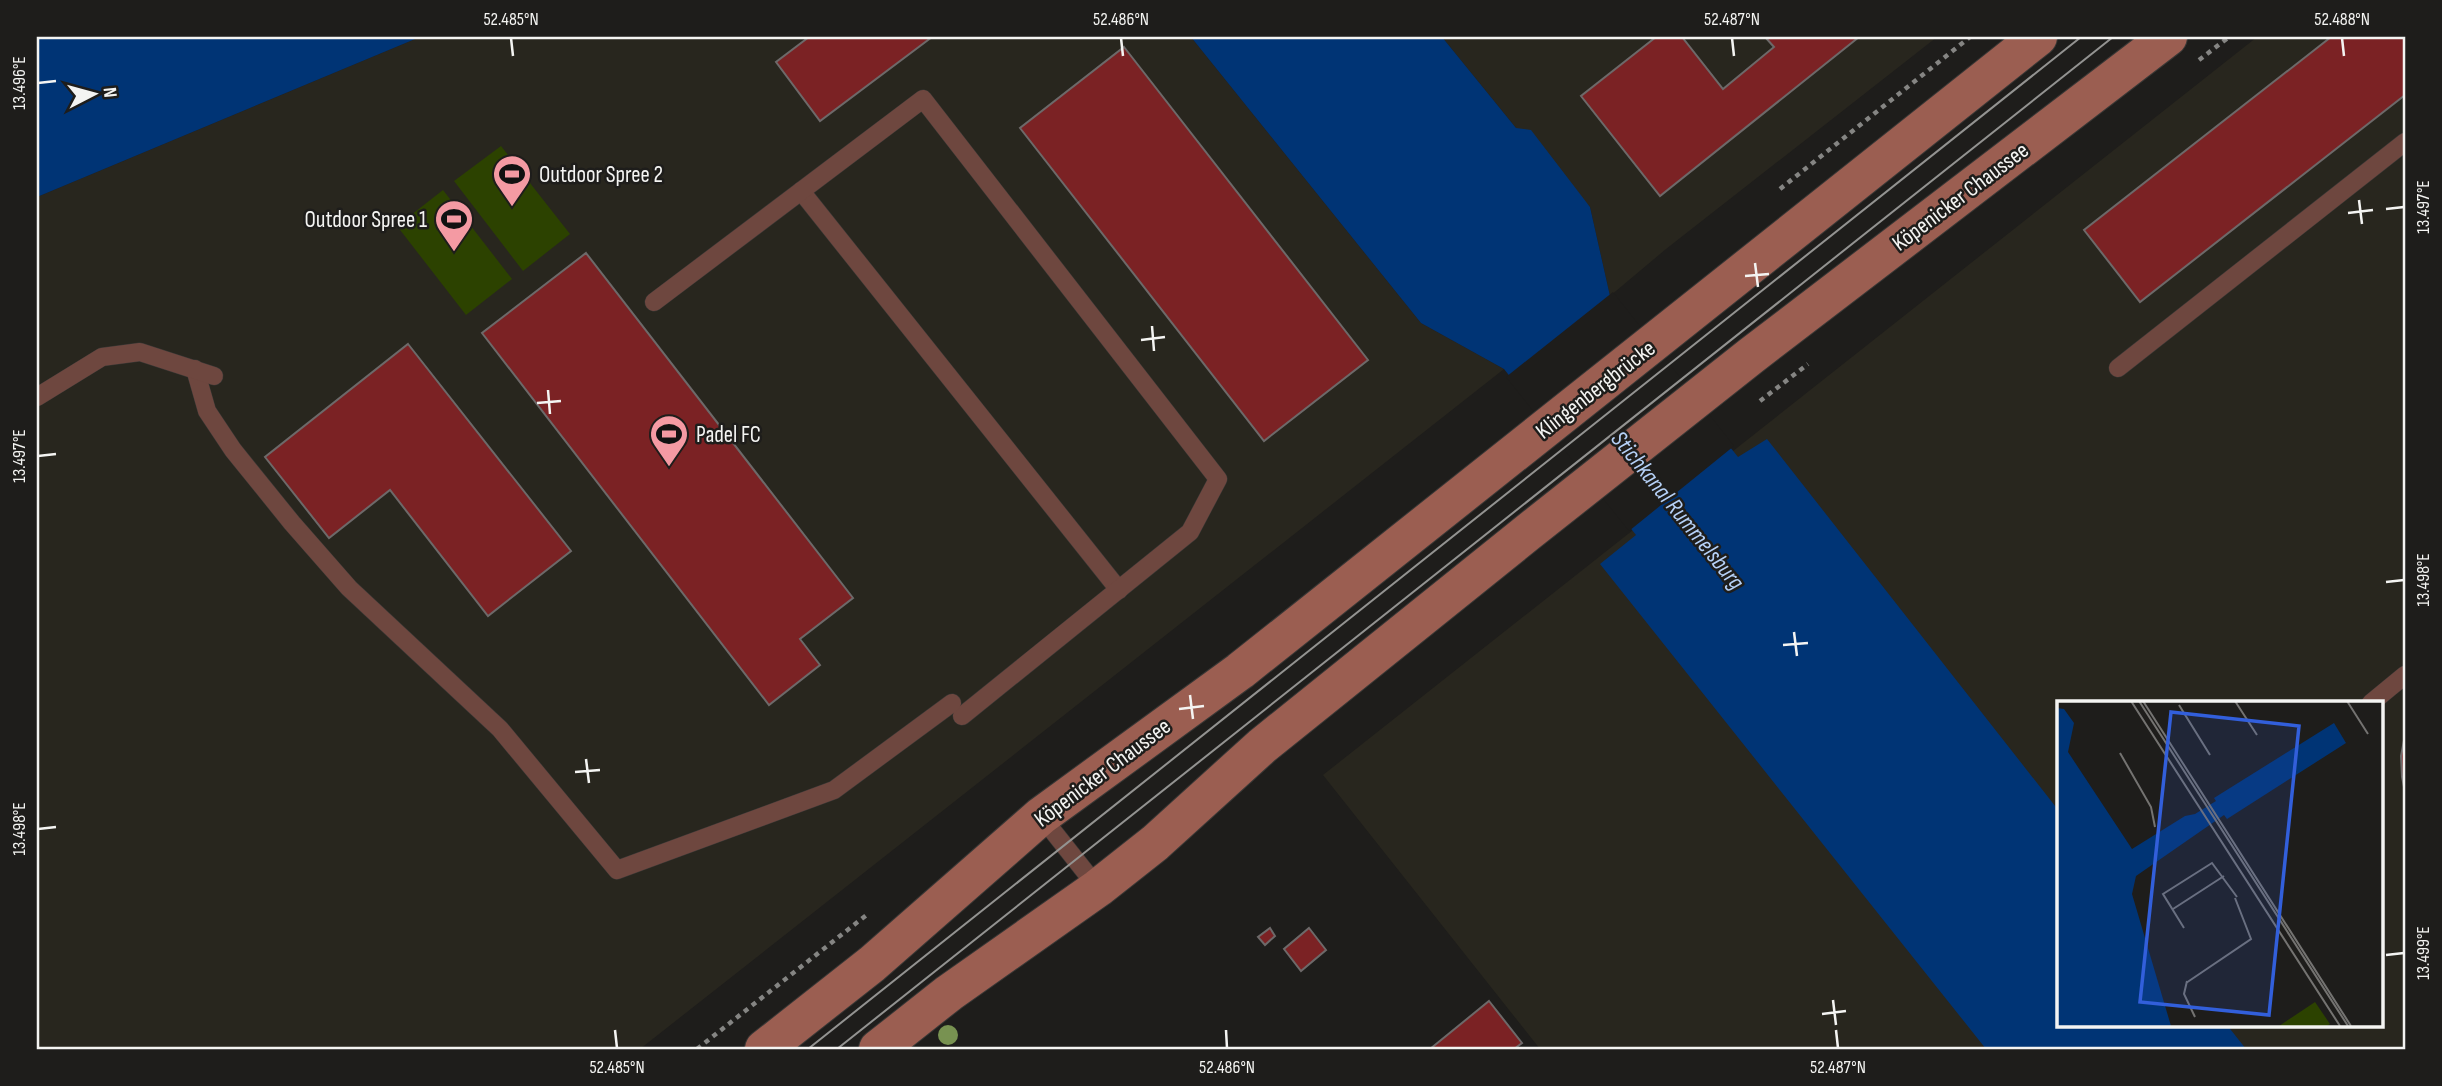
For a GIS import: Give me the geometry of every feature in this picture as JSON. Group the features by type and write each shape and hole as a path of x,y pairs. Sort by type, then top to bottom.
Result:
{"main road":[{"name":"Klingenbergbrücke","path":"1483,478 2038,37"},
{"name":"Köpenicker Chaussee","path":"1098,888 1155,843 1262,746 1527,533 1752,355 2168,37"},
{"name":"Köpenicker Chaussee","path":"764,1049 872,964 1041,816 1240,671 1483,478"},
{"path":"877,1049 949,993 1098,888"}],"lane":[{"path":"195,369 207,411 233,450 292,523 349,588 500,729 617,870 834,790 957,710 1119,590 1190,532 1218,479 923,99 654,302"},
{"path":"2118,368 2405,142"},
{"path":"801,191 1119,590"},
{"path":"37,397 102,357 140,352 214,376"},
{"path":"2373,701 2405,675"},
{"path":"1041,816 1098,888"}],"path":[{"path":"1775,194 1970,37"}],"shaded area":[{"path":"420,37 1191,37 1421,323 1504,369 640,1049 37,1049 37,197"},
{"path":"1442,37 1937,37 1610,296 1590,207 1516,128"},
{"path":"2257,37 2405,37 2405,1049 1540,1049 1323,775"}],"green space":[{"name":"Outdoor Spree 2","path":"501,146 570,234 523,271 454,181"},
{"name":"Outdoor Spree 1","path":"443,190 512,279 466,315 397,226"}],"water":[{"path":"37,37 420,37 37,197"},
{"name":"Stichkanal Rummelsburg","path":"1191,37 1442,37 1516,128 1531,130 1590,207 1610,296 1738,457 1767,439 2057,808 2057,1026 2228,1026 2246,1049 1986,1049 1600,564 1636,535 1504,369 1421,323"}],"pier":[{"path":"1613,292 1734,446 1629,531 1506,377"}],"building":[{"path":"809,37 932,37 820,121 776,62"},
{"path":"1656,37 1682,37 1723,89 1774,47 1765,37 1859,37 1660,196 1581,96"},
{"path":"2331,37 2405,37 2405,95 2140,302 2084,230"},
{"path":"1124,47 1368,360 1264,441 1020,128"},
{"name":"Padel FC","path":"586,253 853,598 800,639 820,665 769,705 482,333"},
{"path":"408,344 571,551 488,616 390,490 329,538 265,457"},
{"path":"2405,735 2405,792 2401,756"},
{"path":"1270,928 1275,936 1265,945 1258,937"},
{"path":"1309,928 1326,950 1301,971 1284,949"},
{"path":"1489,1001 1522,1043 1514,1049 1430,1049"}],"tram line":[{"path":"808,1049 2081,37"},
{"path":"837,1049 2113,37"}],"place":[{"name":"Outdoor Spree 2","path":"512,208"},
{"name":"Outdoor Spree 1","path":"454,253"},
{"name":"Padel FC","path":"669,468"}]}
